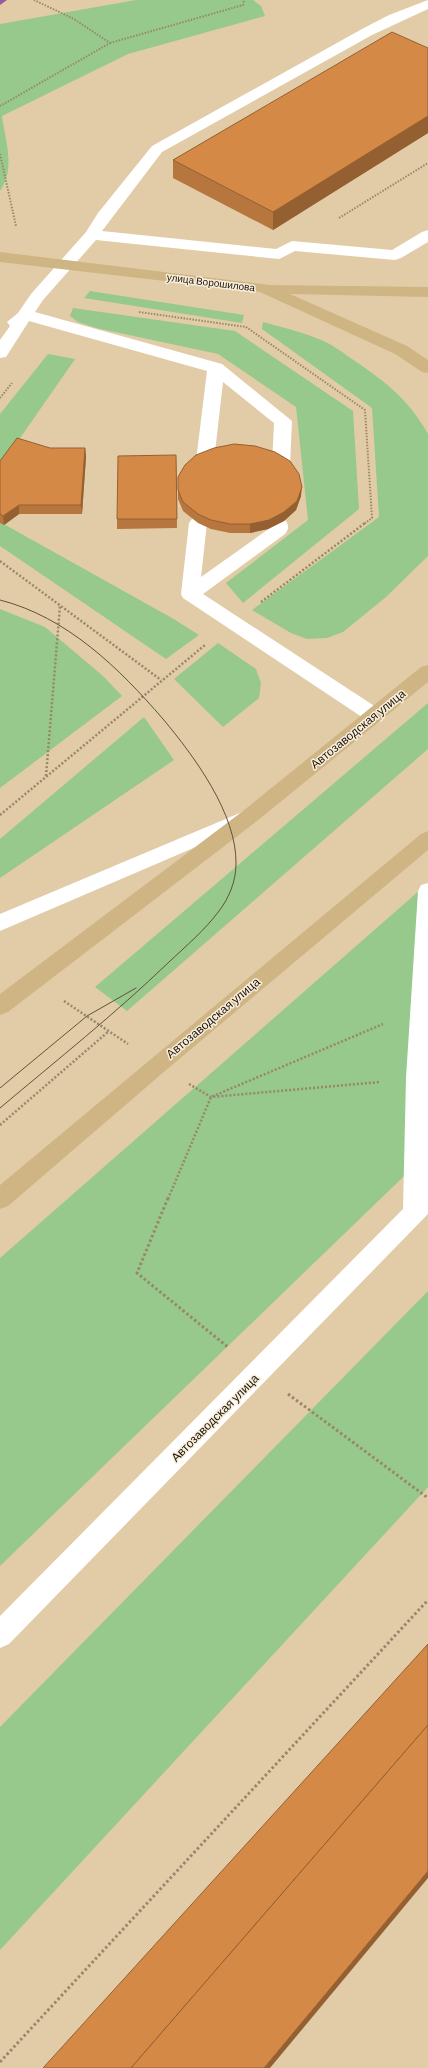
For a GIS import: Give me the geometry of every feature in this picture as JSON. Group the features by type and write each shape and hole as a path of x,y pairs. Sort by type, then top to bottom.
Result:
{"main road":[{"name":"улица Ворошилова","path":"0,256 263,288 401,350 428,368"},
{"path":"263,288 428,292"},
{"name":"Автозаводская улица","path":"0,1006 32,980 250,816 428,672"},
{"name":"Автозаводская улица","path":"0,1199 157,1065 428,839"}],"street":[{"path":"0,353 37,297 92,235 104,216 157,149 367,32 394,18 428,4"},
{"path":"92,235 279,254 292,246 395,256 428,235"},
{"path":"0,331 26,315 216,368 282,421 281,465"},
{"path":"205,461 216,368"},
{"path":"190,594 198,523"},
{"path":"190,594 279,530 279,524"},
{"path":"190,594 375,716"},
{"name":"Автозаводская улица","path":"0,923 250,816"},
{"path":"422,1206 417,1078 428,891"},
{"name":"Автозаводская улица","path":"0,1635 266,1367 422,1206"}],"path":[{"path":"34,0 74,19 110,43"},
{"path":"0,106 110,43 243,5 244,0"},
{"path":"0,154 16,226"},
{"path":"0,561 161,680 0,815"},
{"path":"46,776 60,606"},
{"path":"32,980 157,1065 211,1097 417,1078"},
{"path":"137,1273 211,1097 421,1008"},
{"path":"0,1125 109,1031"},
{"path":"0,2062 428,1600"}],"green space":[{"path":"136,0 253,0 261,6 265,16 128,54 2,116 7,144 8,163 5,182 0,191 0,24"},
{"path":"90,291 244,315 242,323 84,298"},
{"path":"73,308 235,331 353,411 359,509 243,603 226,583 308,520 296,407 218,354 96,328 78,322 70,316"},
{"path":"263,322 310,336 327,343 341,352 377,377 396,393 413,411 428,434 428,556 386,597 343,632 327,638 307,639 291,633 252,610 379,517 372,408 262,329"},
{"path":"48,354 75,359 0,467 0,414"},
{"path":"0,522 172,618 199,635 166,659 0,546"},
{"path":"0,609 45,627 103,676 122,696 0,788"},
{"path":"218,643 256,669 261,683 259,698 223,727 174,679"},
{"path":"428,703 428,749 127,1011 95,987"},
{"path":"144,717 174,760 0,878 0,839"},
{"path":"428,883 428,1153 0,1566 0,1258"},
{"path":"428,1291 428,1487 0,1950 0,1727"}],"building":[{"path":"392,32 428,48 428,116 273,212 173,160"},
{"path":"17,438 50,448 85,448 81,505 19,505 3,516 0,514 0,461"},
{"path":"234,444 255,446 275,452 290,461 299,474 302,487 297,501 284,512 269,520 250,524 230,524 211,520 198,514 183,502 178,490 178,477 185,465 196,455 214,448"},
{"path":"176,455 177,519 117,519 118,456"},
{"path":"428,1644 428,1725 131,2068 43,2068"},
{"path":"428,1725 428,1871 264,2068 131,2068"}],"tram line":[{"path":"0,600 24,608 48,619 90,647 110,663 163,719 188,750 212,787 222,806 234,845 236,864 233,883 226,901 214,918 202,931 128,1000 0,1108"},
{"path":"0,1088 87,1016 136,988"}]}
